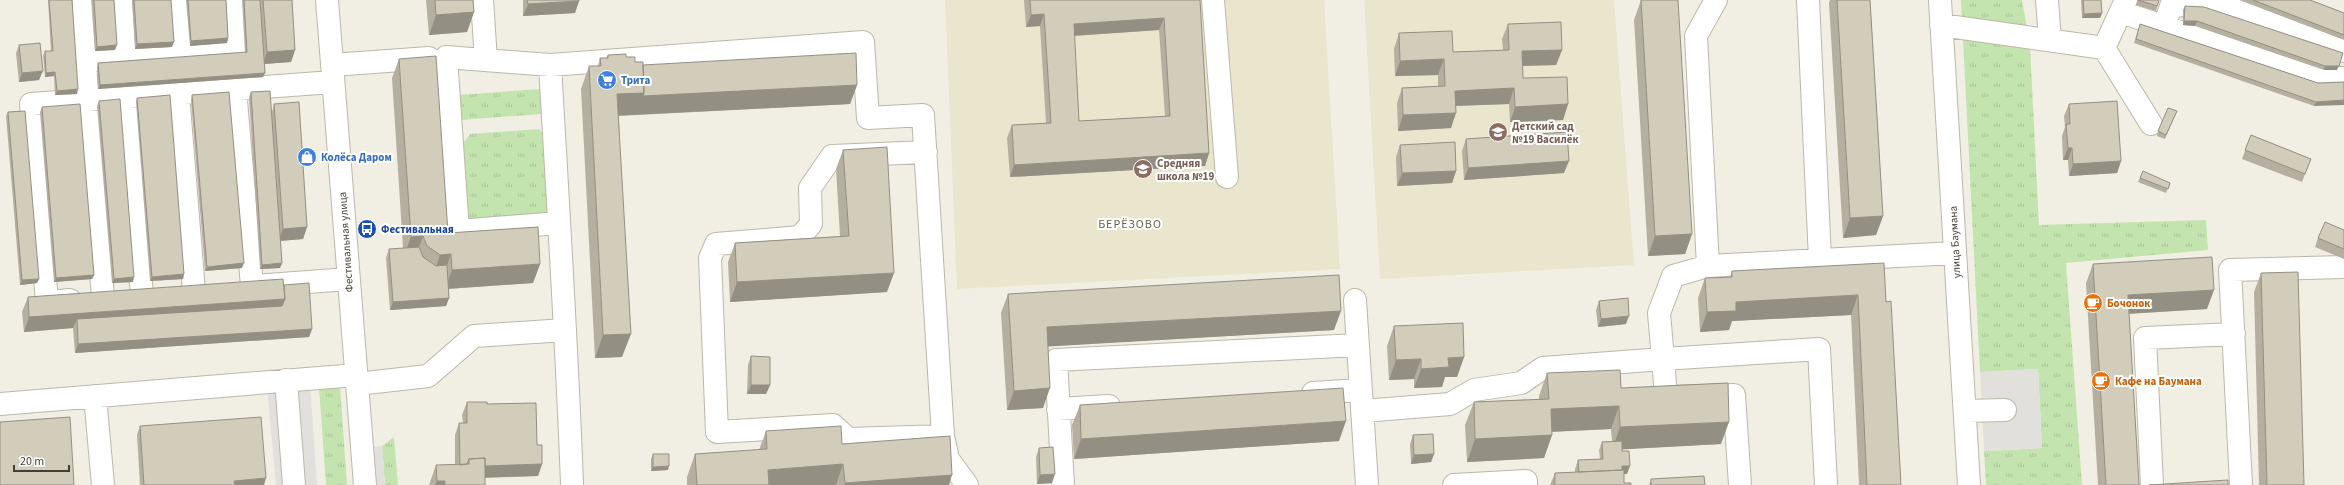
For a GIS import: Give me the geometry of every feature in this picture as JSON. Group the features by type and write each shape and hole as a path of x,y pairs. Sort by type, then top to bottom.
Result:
{"street":[{"path":"80,0 103,298"},
{"path":"121,0 125,58"},
{"path":"176,0 180,54"},
{"path":"84,61 236,49 233,0"},
{"name":"Фестивальная улица","path":"327,0 365,485"},
{"path":"482,0 486,60"},
{"path":"1213,0 1227,177"},
{"path":"1708,266 1696,36 1716,0"},
{"path":"1808,0 1820,259"},
{"name":"улица Баумана","path":"1940,0 1969,485"},
{"path":"2047,0 2050,40"},
{"path":"2164,27 2171,6 2216,3 2344,51"},
{"path":"2104,48 2124,6 2164,27 2316,78 2344,78"},
{"path":"1941,25 2104,48 2151,124"},
{"path":"348,279 47,302 31,104 235,89 446,57 550,65 863,42 868,118 924,115 943,436 948,459 967,485"},
{"path":"446,57 458,230 559,223"},
{"path":"550,65 572,485"},
{"path":"235,89 252,286"},
{"path":"178,94 194,291"},
{"path":"126,97 142,295"},
{"path":"926,152 832,156 810,188 810,224 800,237 716,244 710,258 716,425 717,432 833,425 848,439 943,436"},
{"path":"1740,485 1734,395 1666,397 1659,313 1673,276 1708,266 1955,253"},
{"path":"2220,484 2241,484 2230,270 2344,267"},
{"path":"1355,300 1367,485"},
{"path":"0,404 286,380 428,376 474,336 565,330"},
{"path":"2152,485 2145,338 2234,334"},
{"path":"1062,485 1056,360 1358,345"},
{"path":"1290,395 1450,404 1474,390 1521,383 1543,368 1819,349 1826,485"},
{"path":"286,380 294,485"},
{"path":"95,396 103,485"},
{"path":"1058,409 1130,405"},
{"path":"1965,411 2004,410"},
{"path":"1454,485 1526,481 1526,485"}],"shaded area":[{"name":"Средняя школа №19","path":"945,0 1324,0 1340,269 957,289"},
{"name":"Детский сад №19 Василёк","path":"1364,0 1614,0 1634,265 1380,279"},
{"path":"2038,369 2042,448 1984,451 1980,372"},
{"path":"310,383 317,485 276,485 267,387"},
{"path":"382,446 385,485 373,485 370,447"}],"green space":[{"path":"1961,0 2022,0 2030,46 2039,225 2206,220 2208,250 2066,263 2082,485 1986,485 1984,451 2042,448 2038,369 1980,372"},
{"path":"540,89 542,114 461,120 459,95"},
{"path":"539,129 547,139 552,216 466,221 461,146 470,134"},
{"path":"340,385 347,485 326,485 319,387"},
{"path":"394,437 398,485 385,485 382,446"}],"building":[{"path":"49,0 72,0 78,89 57,91 55,72 46,73 45,51 53,51"},
{"path":"94,0 114,0 117,45 97,47"},
{"path":"134,0 171,0 174,42 137,44"},
{"path":"188,0 226,0 228,38 191,41"},
{"path":"244,0 260,0 265,73 100,85 98,63 247,52"},
{"path":"263,0 292,0 295,50 267,52"},
{"path":"435,0 473,0 474,12 436,15"},
{"path":"527,0 579,0 579,1 528,4"},
{"path":"1030,0 1200,0 1209,153 1014,165 1012,125 1051,123 1044,14 1031,15","holes":["1164,18 1170,116 1079,121 1074,24"]},
{"path":"1641,0 1678,0 1692,234 1655,236"},
{"path":"1837,0 1870,0 1883,216 1850,218"},
{"path":"2083,0 2101,0 2102,13 2084,14"},
{"path":"2138,0 2159,0 2157,6"},
{"path":"2253,0 2310,0 2344,13 2344,35"},
{"path":"2185,6 2204,7 2343,53 2339,66 2325,66 2197,21 2184,21"},
{"path":"1561,22 1562,50 1522,51 1523,78 1567,77 1568,104 1515,107 1514,88 1455,91 1456,113 1403,115 1402,88 1445,86 1444,59 1400,61 1399,33 1452,31 1453,52 1509,50 1508,24"},
{"path":"2140,24 2318,83 2344,82 2344,100 2316,102 2136,39"},
{"path":"40,43 43,71 22,73 19,45"},
{"path":"856,53 857,85 643,96 643,65"},
{"path":"626,54 626,57 635,57 635,62 643,62 644,93 617,94 631,334 603,335 589,66 601,66 600,58 608,58 608,55"},
{"path":"436,56 448,233 538,227 540,264 452,270 451,254 440,255 427,246 423,236 411,237 399,59"},
{"path":"270,91 282,263 262,265 251,92"},
{"path":"229,92 244,263 207,267 192,95"},
{"path":"170,95 184,274 152,277 137,98"},
{"path":"120,99 134,277 114,279 99,101"},
{"path":"2117,101 2121,161 2073,164 2072,148 2068,148 2066,124 2070,124 2069,104"},
{"path":"299,102 307,227 283,229 274,104"},
{"path":"80,104 94,275 56,278 42,107"},
{"path":"2168,108 2177,111 2166,135 2158,131"},
{"path":"25,111 39,279 22,280 8,112"},
{"path":"1567,132 1569,161 1468,168 1466,139"},
{"path":"2251,135 2311,159 2305,174 2245,150"},
{"path":"1455,142 1456,171 1402,173 1400,145"},
{"path":"887,147 894,273 737,282 735,243 849,236 843,150"},
{"path":"2143,171 2170,183 2168,189 2140,178"},
{"path":"2325,222 2344,230 2344,249 2318,238"},
{"path":"419,247 423,257 436,266 447,265 449,298 393,302 389,249"},
{"path":"2212,257 2214,290 2128,295 2139,485 2106,485 2093,264"},
{"path":"1884,263 1886,302 1891,301 1901,485 1867,485 1858,295 1736,302 1736,311 1707,312 1705,278 1732,277 1732,271"},
{"path":"2298,272 2304,485 2267,485 2261,273"},
{"path":"1339,275 1341,311 1047,327 1050,388 1014,391 1008,294"},
{"path":"283,279 285,299 29,317 28,297"},
{"path":"309,283 312,329 78,344 77,319 282,306 285,299 284,285"},
{"path":"1628,298 1629,316 1601,319 1599,301"},
{"path":"1463,323 1464,357 1448,358 1449,367 1421,369 1421,359 1396,360 1394,326"},
{"path":"751,356 770,357 770,385 751,385"},
{"path":"1620,370 1621,388 1728,383 1729,422 1620,427 1619,406 1551,409 1552,435 1475,439 1474,402 1549,399 1547,373"},
{"path":"1343,388 1346,421 1081,439 1080,405"},
{"path":"467,402 487,402 487,404 536,403 537,445 542,445 542,464 485,466 485,458 469,459 467,464 460,465 459,423 467,423"},
{"path":"70,417 74,485 0,485 0,422"},
{"path":"261,417 266,478 234,481 235,485 144,485 140,426"},
{"path":"841,426 842,444 950,436 952,475 845,483 843,464 768,470 769,485 697,485 695,454 767,449 766,431"},
{"path":"1433,434 1434,454 1414,455 1413,435"},
{"path":"1622,441 1622,451 1629,451 1630,466 1622,466 1622,470 1579,472 1578,460 1603,459 1602,442"},
{"path":"1053,447 1055,474 1040,475 1039,448"},
{"path":"653,454 669,454 669,466 653,467"},
{"path":"485,458 485,485 445,485 445,481 437,481 436,465 469,464 469,459"},
{"path":"1624,470 1624,483 1631,483 1631,485 1555,485 1555,473"},
{"path":"1704,476 1705,485 1651,485 1651,479"},
{"path":"2228,480 2228,485 2149,485"}],"place":[{"name":"Трита","path":"607,80"},
{"name":"Детский сад №19 Василёк","path":"1498,132"},
{"name":"Колёса Даром","path":"307,157"},
{"name":"Средняя школа №19","path":"1143,169"},
{"name":"Фестивальная","path":"367,229"},
{"name":"Бочонок","path":"2093,303"},
{"name":"Кафе на Баумана","path":"2101,381"}],"district":[{"name":"БЕРЁЗОВО","path":"1130,224"}]}
